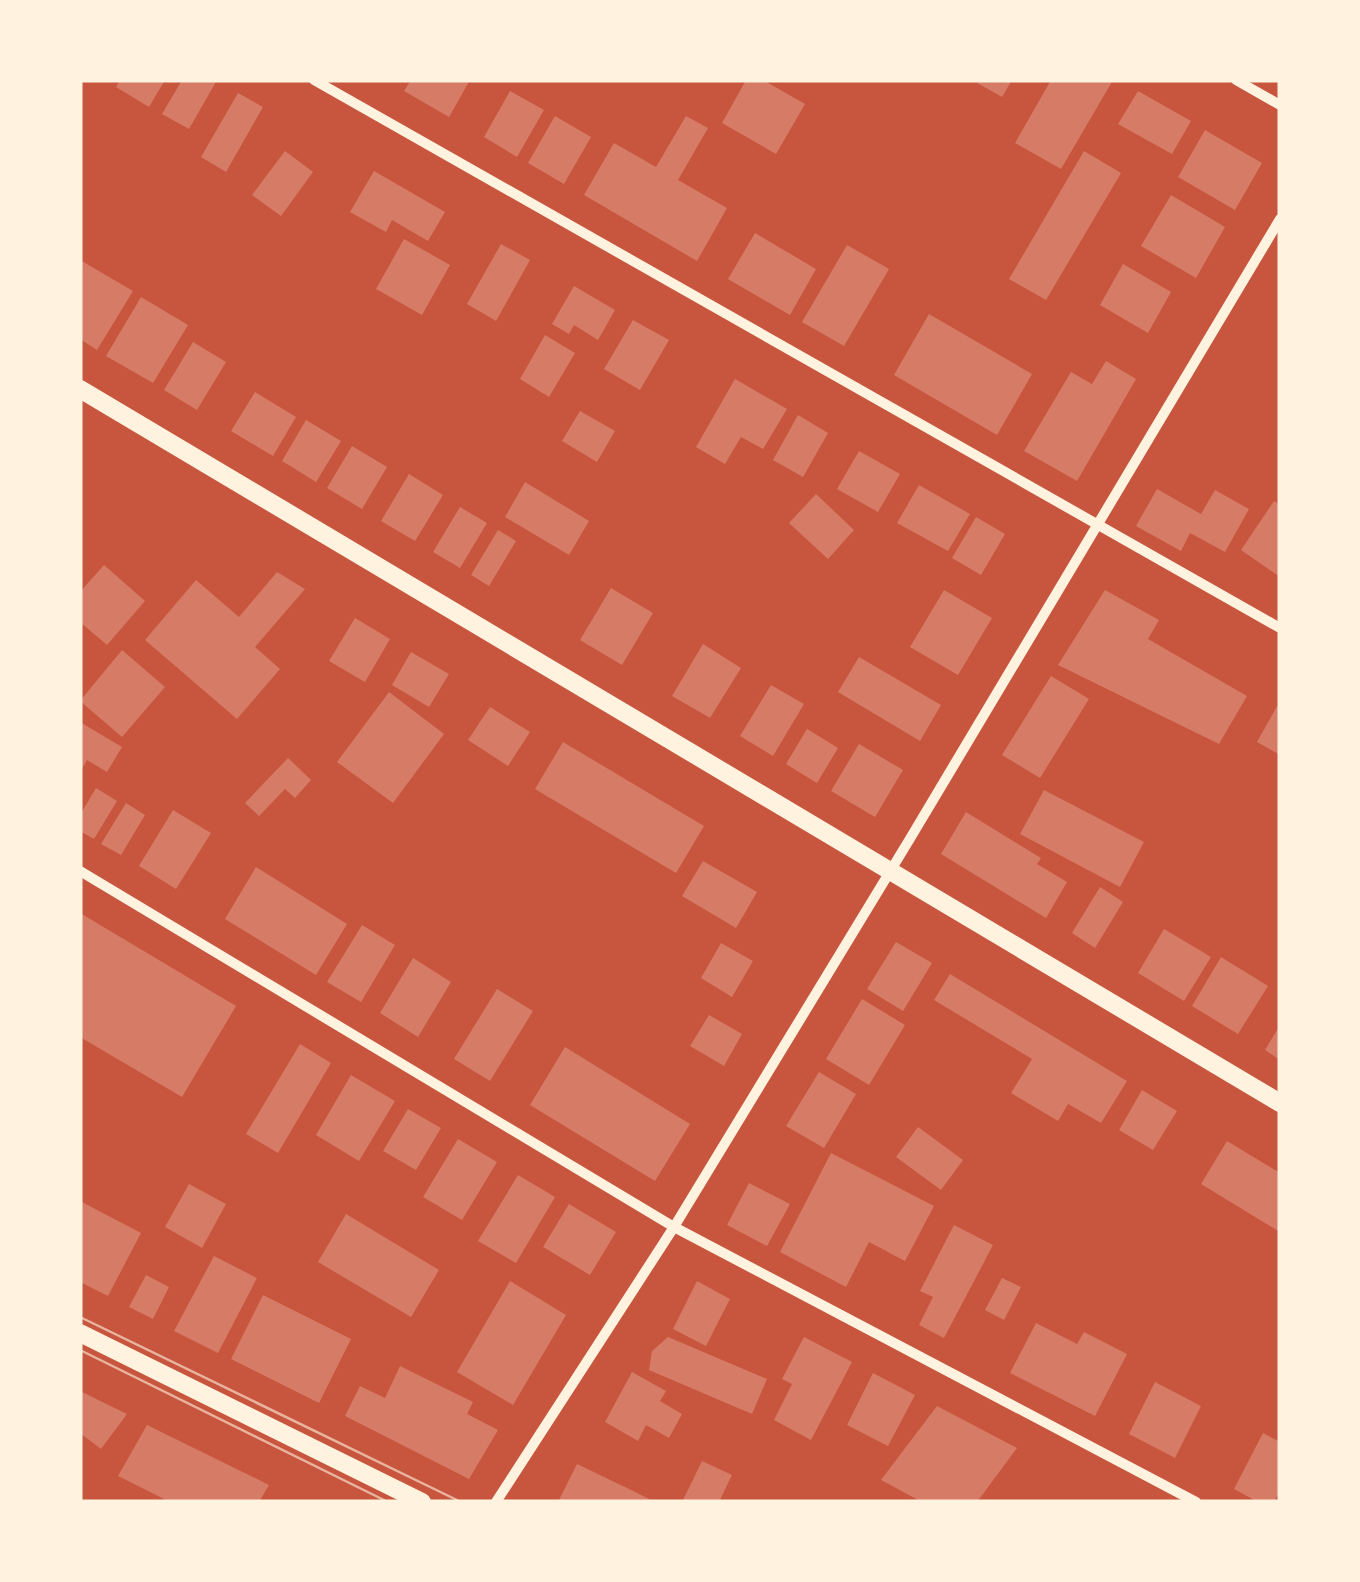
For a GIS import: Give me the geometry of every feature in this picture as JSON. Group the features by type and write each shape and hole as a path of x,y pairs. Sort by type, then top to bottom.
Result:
{"street":[{"path":"314,80 1280,628"},
{"path":"1236,80 1280,106"},
{"path":"496,1502 674,1227 1280,219"},
{"path":"80,389 1280,1103"},
{"path":"80,871 674,1227 1196,1502"},
{"path":"80,1332 422,1502"}],"building":[{"path":"120,80 165,80 149,107 116,87"},
{"path":"182,80 217,80 189,129 162,114"},
{"path":"411,80 470,80 449,117 404,91"},
{"path":"746,80 763,80 805,104 776,154 722,123"},
{"path":"972,80 1012,80 1002,97"},
{"path":"1051,80 1113,80 1061,169 1015,143"},
{"path":"510,91 544,110 517,157 484,137"},
{"path":"1138,91 1191,121 1172,154 1118,124"},
{"path":"238,93 263,107 226,172 201,157"},
{"path":"555,116 591,137 564,184 528,163"},
{"path":"686,116 708,128 678,180 727,208 697,261 584,195 614,143 656,167"},
{"path":"1205,130 1262,163 1235,210 1178,177"},
{"path":"285,151 313,172 281,216 252,195"},
{"path":"1084,151 1121,173 1046,300 1009,279"},
{"path":"374,171 445,212 428,241 392,220 386,232 350,212"},
{"path":"1171,195 1225,227 1196,278 1141,246"},
{"path":"755,233 816,269 790,315 728,279"},
{"path":"404,239 450,265 422,315 376,289"},
{"path":"501,244 530,260 496,321 467,304"},
{"path":"847,245 889,269 844,346 802,322"},
{"path":"80,260 133,291 97,350 80,339"},
{"path":"1123,264 1171,292 1148,333 1100,305"},
{"path":"574,286 615,310 598,340 574,325 569,334 552,324"},
{"path":"141,297 188,325 153,383 106,356"},
{"path":"929,314 1032,374 997,435 894,375"},
{"path":"633,320 669,340 640,390 604,369"},
{"path":"545,335 575,353 549,397 520,379"},
{"path":"193,342 226,362 197,410 164,390"},
{"path":"1106,361 1136,379 1077,481 1024,451 1071,372 1092,384"},
{"path":"735,379 787,409 763,449 741,437 725,464 696,447"},
{"path":"255,392 296,417 273,456 231,431"},
{"path":"580,411 615,431 597,462 562,441"},
{"path":"798,415 828,433 803,477 773,460"},
{"path":"306,420 341,441 316,482 282,461"},
{"path":"352,446 387,467 362,509 327,488"},
{"path":"859,451 900,474 878,512 837,489"},
{"path":"409,474 443,495 415,541 381,521"},
{"path":"525,482 589,521 569,555 505,517"},
{"path":"919,485 970,514 948,551 897,523"},
{"path":"1157,489 1201,514 1215,490 1249,509 1225,552 1190,533 1181,551 1136,526"},
{"path":"816,494 854,530 828,559 789,523"},
{"path":"1274,501 1280,505 1280,577 1241,550"},
{"path":"460,507 487,523 460,568 433,552"},
{"path":"976,517 1005,534 981,575 952,558"},
{"path":"498,530 516,541 489,586 471,575"},
{"path":"104,565 145,601 107,645 80,622 80,592"},
{"path":"277,572 305,589 255,647 280,669 237,719 145,640 196,580 239,617"},
{"path":"611,588 653,613 622,665 580,640"},
{"path":"944,590 992,618 958,675 910,647"},
{"path":"1105,590 1159,620 1148,639 1247,696 1219,744 1058,665"},
{"path":"355,618 390,639 365,682 329,661"},
{"path":"703,644 741,668 710,718 672,696"},
{"path":"122,650 165,687 122,737 80,701"},
{"path":"411,652 449,674 429,707 392,685"},
{"path":"859,657 941,705 920,741 838,692"},
{"path":"1051,676 1089,699 1040,778 1002,755"},
{"path":"771,685 804,704 773,756 740,736"},
{"path":"389,692 444,734 393,803 337,762"},
{"path":"1280,701 1280,755 1257,742"},
{"path":"490,707 530,732 508,766 468,740"},
{"path":"80,722 122,747 107,772 87,760 80,772"},
{"path":"807,729 838,748 817,783 786,764"},
{"path":"563,742 704,826 676,873 535,789"},
{"path":"859,744 903,770 875,817 831,791"},
{"path":"288,758 311,780 295,798 285,789 259,816 245,803"},
{"path":"96,788 117,801 94,839 80,831 80,815"},
{"path":"1044,790 1144,842 1120,887 1020,834"},
{"path":"126,803 145,815 121,855 101,844"},
{"path":"173,810 211,833 176,889 139,866"},
{"path":"966,812 1041,858 1037,864 1067,882 1046,918 941,854"},
{"path":"703,861 757,892 736,928 682,896"},
{"path":"256,867 347,924 316,975 225,919"},
{"path":"1100,887 1123,902 1095,948 1072,933"},
{"path":"80,913 236,1006 182,1097 80,1037"},
{"path":"362,925 395,945 361,1002 327,982"},
{"path":"1164,929 1211,957 1184,1001 1138,973"},
{"path":"896,942 932,963 903,1011 867,989"},
{"path":"721,943 753,961 732,997 701,978"},
{"path":"1221,957 1268,986 1238,1034 1192,1006"},
{"path":"413,958 451,982 418,1037 380,1013"},
{"path":"950,974 1127,1081 1101,1123 1068,1104 1058,1121 1011,1093 1032,1059 934,1000"},
{"path":"497,989 533,1011 490,1081 454,1059"},
{"path":"862,999 905,1025 869,1085 826,1059"},
{"path":"709,1015 742,1034 724,1066 690,1046"},
{"path":"1280,1025 1280,1060 1265,1050"},
{"path":"300,1044 331,1063 278,1153 246,1134"},
{"path":"565,1047 690,1124 655,1181 530,1105"},
{"path":"819,1072 856,1094 824,1148 786,1126"},
{"path":"351,1075 395,1101 359,1161 316,1135"},
{"path":"1142,1090 1177,1111 1153,1150 1119,1130"},
{"path":"408,1109 441,1128 416,1170 383,1151"},
{"path":"918,1127 963,1160 941,1190 896,1157"},
{"path":"458,1139 497,1162 462,1220 423,1197"},
{"path":"1227,1141 1280,1173 1280,1232 1201,1184"},
{"path":"831,1153 934,1206 905,1261 869,1242 846,1287 780,1252"},
{"path":"518,1175 555,1197 516,1263 478,1241"},
{"path":"749,1183 790,1204 767,1246 727,1225"},
{"path":"189,1184 226,1204 202,1248 165,1227"},
{"path":"80,1201 141,1233 108,1296 80,1282"},
{"path":"569,1204 616,1232 590,1275 543,1247"},
{"path":"346,1214 439,1270 411,1317 318,1262"},
{"path":"954,1225 993,1245 944,1338 919,1325 933,1297 920,1291"},
{"path":"214,1256 257,1278 218,1353 174,1331"},
{"path":"146,1275 169,1287 153,1319 129,1307"},
{"path":"1002,1278 1021,1287 1004,1320 985,1310"},
{"path":"510,1281 566,1315 513,1405 457,1372"},
{"path":"697,1281 730,1299 706,1346 673,1329"},
{"path":"263,1295 351,1339 319,1403 231,1359"},
{"path":"1036,1323 1077,1344 1084,1332 1127,1354 1095,1416 1010,1373"},
{"path":"668,1337 767,1379 752,1414 649,1370 652,1351"},
{"path":"804,1337 852,1362 811,1440 774,1420 792,1384 782,1379"},
{"path":"400,1366 473,1402 467,1414 498,1430 469,1479 345,1416 360,1386 385,1398"},
{"path":"632,1372 666,1391 660,1401 682,1414 669,1438 646,1425 638,1441 605,1422"},
{"path":"873,1373 915,1395 888,1446 847,1425"},
{"path":"1155,1382 1201,1406 1175,1458 1129,1434"},
{"path":"80,1391 127,1414 101,1449 80,1433"},
{"path":"937,1406 1017,1448 977,1502 922,1502 881,1480"},
{"path":"147,1425 269,1485 259,1502 170,1502 118,1476"},
{"path":"1263,1433 1280,1442 1280,1491 1274,1502 1258,1502 1234,1489"},
{"path":"702,1461 732,1475 719,1502 682,1502"},
{"path":"577,1464 627,1488 655,1502 558,1502"}],"tram line":[{"path":"80,1317 461,1502"},
{"path":"80,1350 388,1502"}]}
